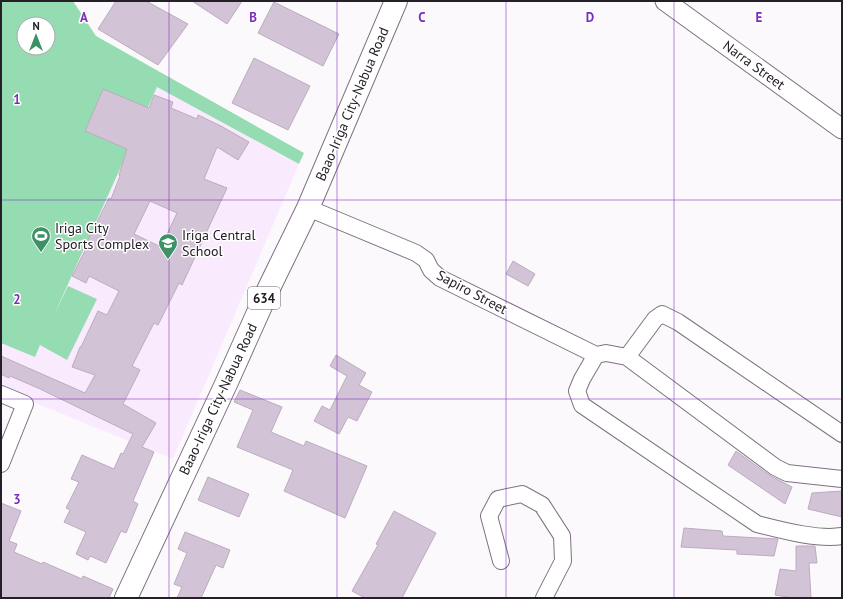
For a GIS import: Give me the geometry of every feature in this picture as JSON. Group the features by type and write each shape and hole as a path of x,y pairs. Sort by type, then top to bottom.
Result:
{"main road":[{"name":"Baao-Iriga City-Nabua Road","path":"130,597 268,288 308,208 396,1"}],"street":[{"name":"Narra Street","path":"666,1 842,129"},
{"name":"Sapiro Street","path":"308,208 416,254 426,260 431,270 440,278 596,355"},
{"path":"627,357 656,319 662,314 678,322 842,434"},
{"path":"842,480 787,474 775,467 627,357 606,353 596,355 577,391 582,405 757,524 811,535 842,536"},
{"path":"1,394 25,404 1,464"},
{"path":"501,561 488,516 498,499 522,494 542,505 562,536 562,561 544,598"}],"shaded area":[{"name":"Iriga Central School","path":"157,87 299,164 173,459 1,389 1,343 35,356"}],"green space":[{"name":"Iriga City Sports Complex","path":"1,1 73,1 96,36 304,153 299,164 157,87 54,315 68,286 97,299 67,360 40,345 35,357 1,343"}],"building":[{"path":"116,1 146,1 188,24 158,65 98,29"},
{"path":"192,1 242,1 227,24"},
{"path":"274,2 339,34 323,66 258,33"},
{"path":"254,58 310,86 288,130 232,103"},
{"path":"103,89 149,108 154,95 173,102 171,108 197,119 198,115 249,142 238,160 217,147 204,179 227,188 182,285 179,283 158,325 154,323 132,366 140,370 123,404 156,423 142,447 154,452 133,501 138,504 126,533 121,531 106,563 90,556 88,560 76,554 86,532 64,522 70,510 66,508 79,482 71,479 82,455 114,469 121,453 123,454 133,434 38,388 10,376 9,378 1,374 1,356 85,393 95,375 72,367 98,311 107,315 119,291 89,276 86,283 72,276 109,198 111,199 120,176 119,175 127,149 85,131","holes":["150,201 177,213 161,247 134,234"]},
{"path":"513,261 535,274 528,286 506,274"},
{"path":"336,355 366,373 359,385 372,392 357,421 348,417 339,434 314,421 322,406 330,410 347,376 330,366"},
{"path":"240,390 282,407 271,432 304,446 306,441 367,466 345,518 284,491 293,470 237,447 253,410 234,402"},
{"path":"736,451 769,475 792,487 785,504 728,465"},
{"path":"208,477 249,494 239,517 198,500"},
{"path":"842,491 842,517 808,509 812,493"},
{"path":"1,503 21,511 9,541 17,544 14,552 42,564 43,562 82,579 83,576 113,589 109,598 1,598"},
{"path":"394,511 436,533 402,598 365,598 352,591 378,545 376,544"},
{"path":"684,528 722,531 723,536 778,539 774,556 737,554 737,550 681,547"},
{"path":"185,532 230,550 223,568 216,565 201,598 177,598 182,587 174,584 187,553 178,549"},
{"path":"796,546 815,546 817,563 809,563 811,598 794,598 775,595 780,569 796,571"}],"place":[{"name":"Iriga City Sports Complex","path":"41,253"},
{"name":"Iriga Central School","path":"168,260"}]}
